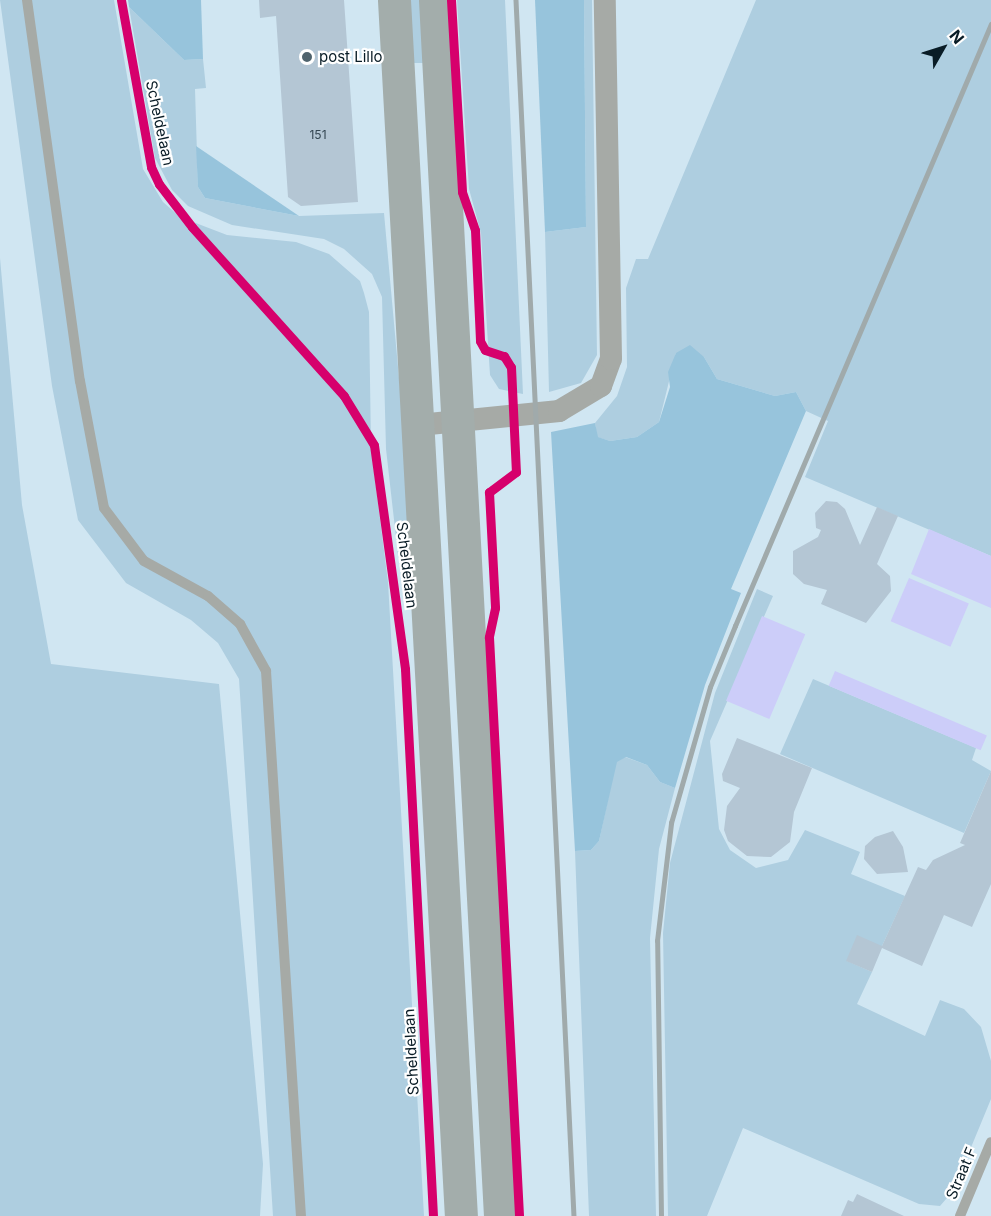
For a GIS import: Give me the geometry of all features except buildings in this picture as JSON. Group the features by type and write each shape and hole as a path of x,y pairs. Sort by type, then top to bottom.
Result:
{"main road":[{"name":"Scheldelaan","path":"394,0 461,1216"},
{"path":"435,0 460,421 500,1216"}],"street":[{"path":"419,424 559,411 581,402 605,377 611,359 606,0"}],"lane":[{"path":"27,0 80,381 104,508 144,561 207,596 240,624 266,670 301,1216"},
{"path":"606,27 618,0"},
{"name":"Straat F","path":"960,1216 991,1142"}],"shaded area":[{"path":"0,0 114,0 143,169 163,202 180,217 227,235 296,242 329,254 360,281 369,312 371,448 388,582 424,1216 273,1216 239,679 218,643 191,620 126,583 78,520 52,386"},
{"path":"128,0 201,0 203,59 184,60 129,7"},
{"path":"408,0 423,0 423,63 408,63"},
{"path":"457,0 505,0 523,394 499,389 490,375 481,233 469,189"},
{"path":"535,0 584,0 586,227 545,232"},
{"path":"584,0 592,0 597,355 581,383 549,392 545,232 586,227"},
{"path":"756,0 991,0 991,556 805,477 828,421 806,411 796,392 775,396 717,379 704,357 676,353 659,422 637,437 610,441 597,437 595,423 617,396 627,367 626,288 636,259 648,259"},
{"path":"129,7 184,60 203,59 206,88 195,89 198,187 205,198 299,216 384,213 415,554 398,555 386,449 382,297 372,274 344,249 324,239 232,225 188,206 172,190 155,158"},
{"path":"196,146 299,216 205,198 198,187"},
{"path":"0,258 22,505 51,664 219,684 263,1164 260,1216 0,1216"},
{"path":"690,345 704,357 717,379 775,396 796,392 806,411 731,589 741,593 705,685 675,788 660,782 647,765 626,757 617,762 599,841 591,850 575,851 551,432 595,423 598,437 610,441 637,437 659,422 670,387 668,372 676,353"},
{"path":"929,529 991,556 991,608 911,574"},
{"path":"909,578 969,603 950,647 891,621"},
{"path":"757,589 773,596 710,741 719,829 730,850 756,868 788,860 805,830 860,852 851,874 905,896 882,946 847,961 872,972 857,1004 925,1036 940,1000 964,1009 981,1027 991,1061 991,1099 953,1191 940,1206 919,1204 743,1128 707,1216 668,1216 663,933 670,863 715,693"},
{"path":"762,616 805,634 769,719 726,701"},
{"path":"835,671 987,735 981,750 829,686"},
{"path":"813,679 976,748 972,760 991,771 964,833 780,754"},
{"path":"625,757 647,765 660,782 675,788 659,849 650,938 656,1216 589,1216 575,851 591,850 599,841 616,762"}],"railway":[{"path":"516,0 574,1216"},
{"path":"661,1216 657,941 671,823 710,687 991,24"}],"cycle path":[{"path":"121,0 151,167 159,184 192,227 344,396 374,445 405,669 433,1216"},
{"path":"451,0 462,192 475,230 480,341 485,350 504,356 511,367 516,472 489,492 495,608 489,637 519,1216"}],"place":[{"name":"post Lillo","path":"307,57"}]}
